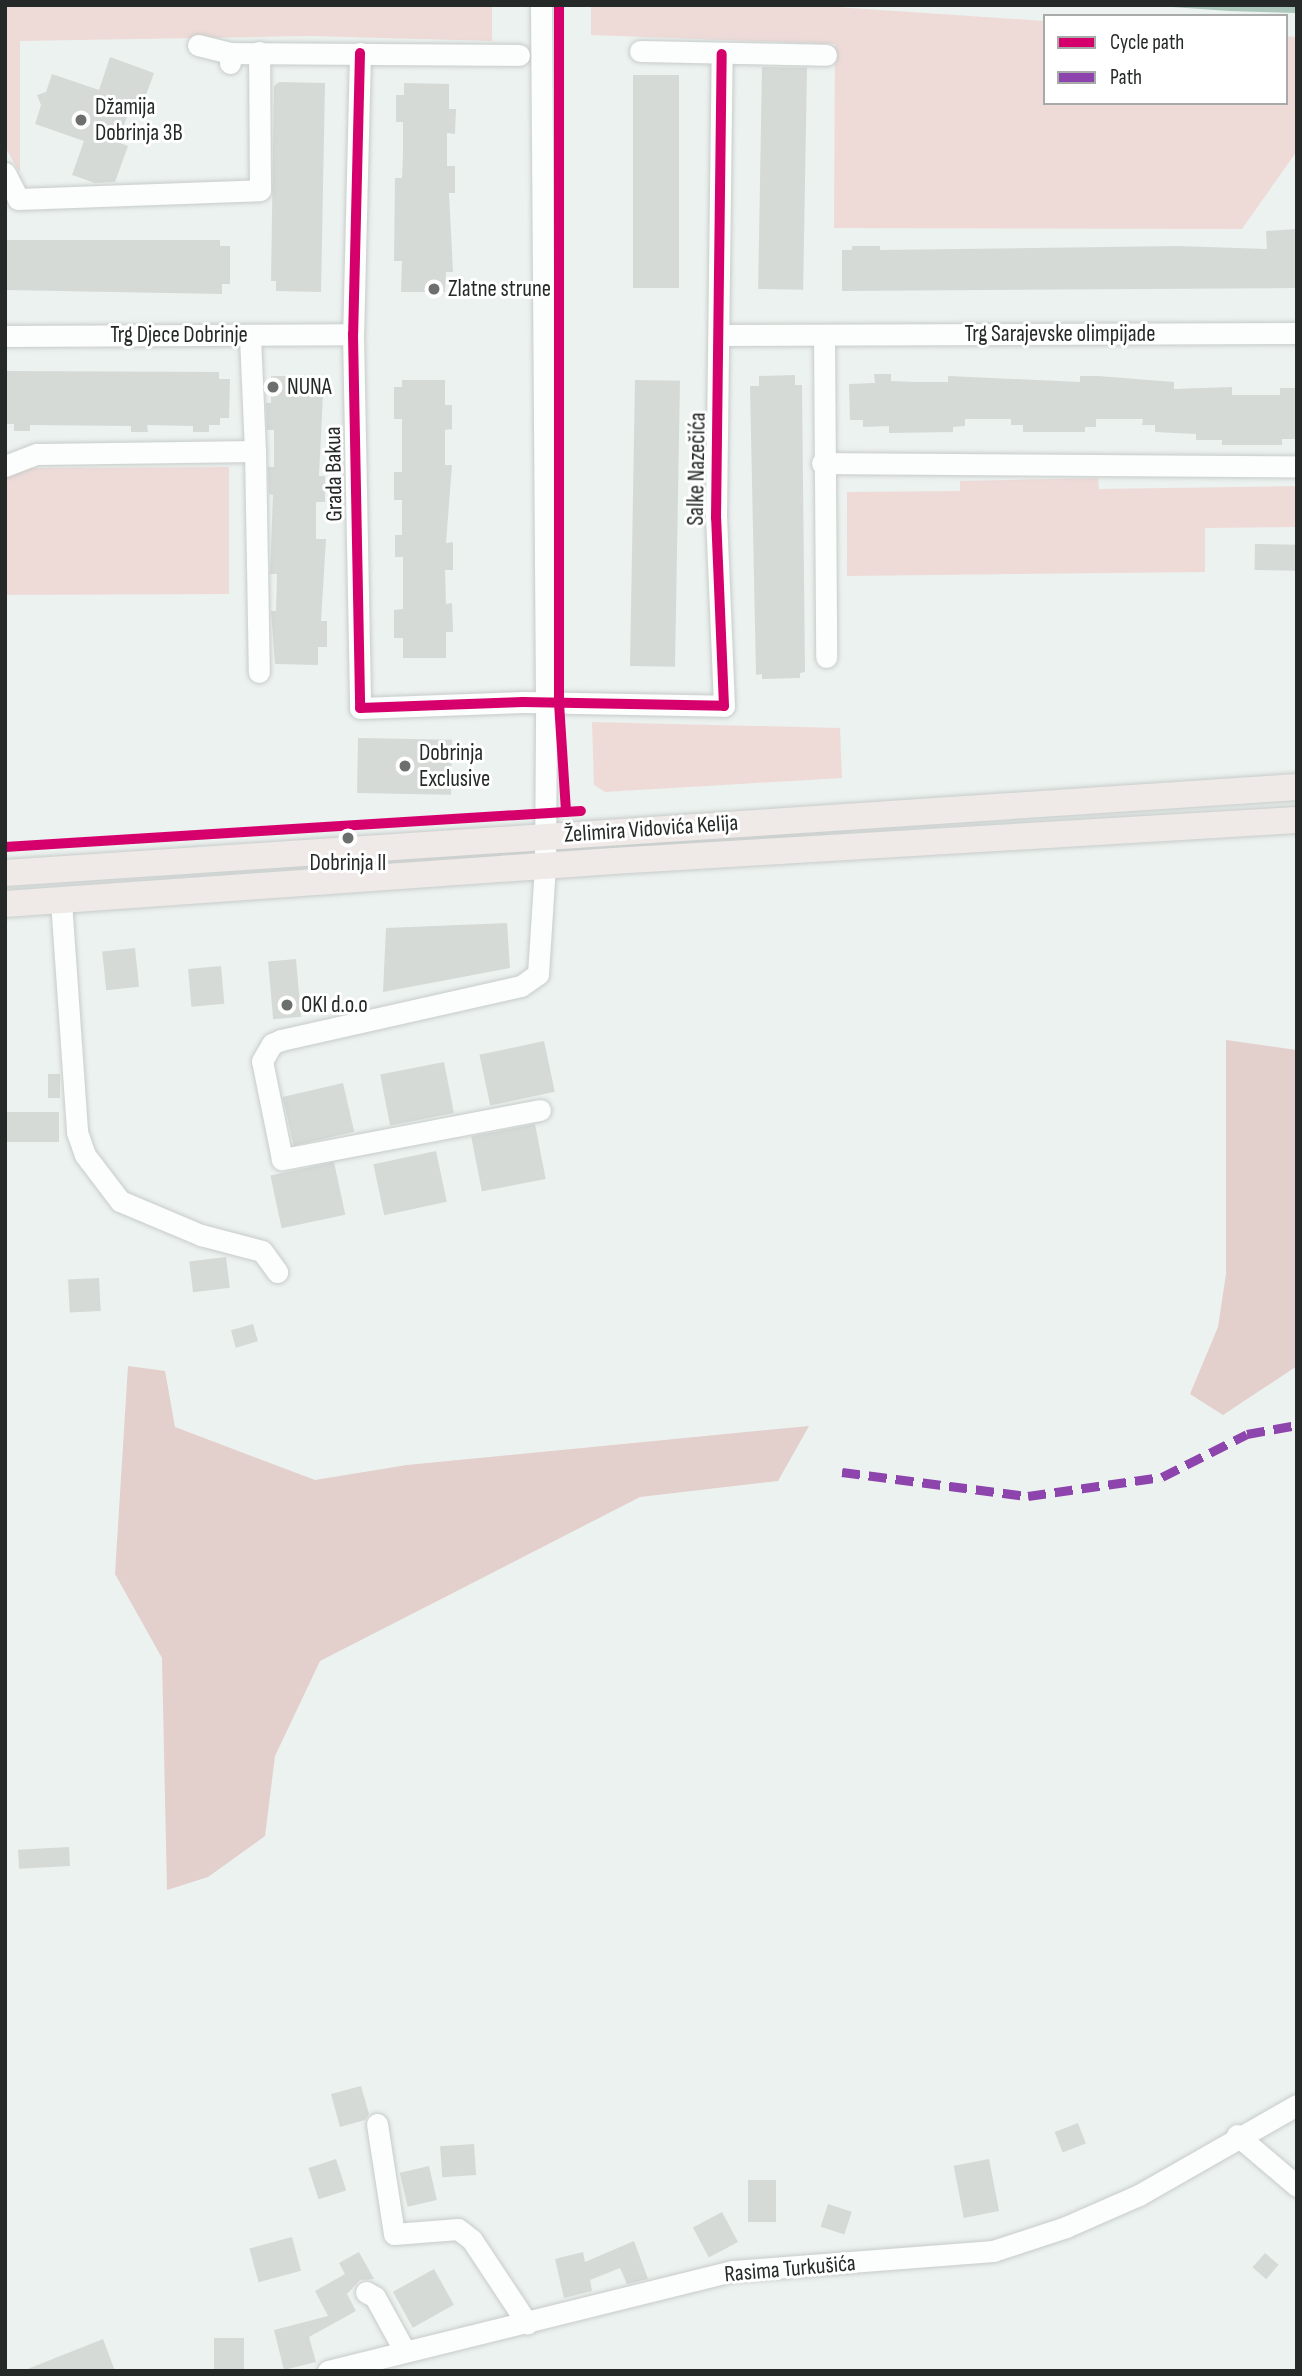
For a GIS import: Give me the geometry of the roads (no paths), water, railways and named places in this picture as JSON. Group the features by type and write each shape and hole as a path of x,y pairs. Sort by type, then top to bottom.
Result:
{"main road":[{"name":"Želimira Vidovića Kelija","path":"5,873 1297,787"},
{"name":"Želimira Vidovića Kelija","path":"5,904 545,866 1297,820"}],"street":[{"path":"540,1110 282,1160 262,1061 272,1044 532,982 540,964 545,866 546,703 542,15"},
{"path":"198,45 230,58 259,52 519,55"},
{"path":"640,51 826,55"},
{"path":"5,173 18,199 260,190 259,52"},
{"name":"Grada Bakua","path":"360,53 353,334 360,708 546,703"},
{"name":"Salke Nazečića","path":"546,703 724,706 716,518 722,335 722,54"},
{"name":"Trg Sarajevske olimpijade","path":"722,335 1297,333"},
{"name":"Trg Djece Dobrinje","path":"5,336 353,334"},
{"path":"250,335 260,672"},
{"path":"824,335 822,463 826,657"},
{"path":"5,466 37,454 255,450"},
{"path":"822,463 1297,466"},
{"path":"61,901 77,1132 90,1164 120,1201 201,1236 262,1251 277,1272"},
{"name":"Rasima Turkušića","path":"327,2371 733,2271 993,2251 1066,2227 1139,2195 1237,2135 1297,2105"},
{"path":"377,2124 394,2234 457,2229 472,2240 527,2323"},
{"path":"1237,2135 1297,2186"},
{"path":"366,2292 375,2297 404,2350"}],"place":[{"name":"Džamija Dobrinja 3B","path":"81,120"},
{"name":"Zlatne strune","path":"434,289"},
{"name":"NUNA","path":"273,387"},
{"name":"Dobrinja Exclusive","path":"405,766"},
{"name":"Dobrinja II","path":"348,838"},
{"name":"OKI d.o.o","path":"287,1005"}]}
